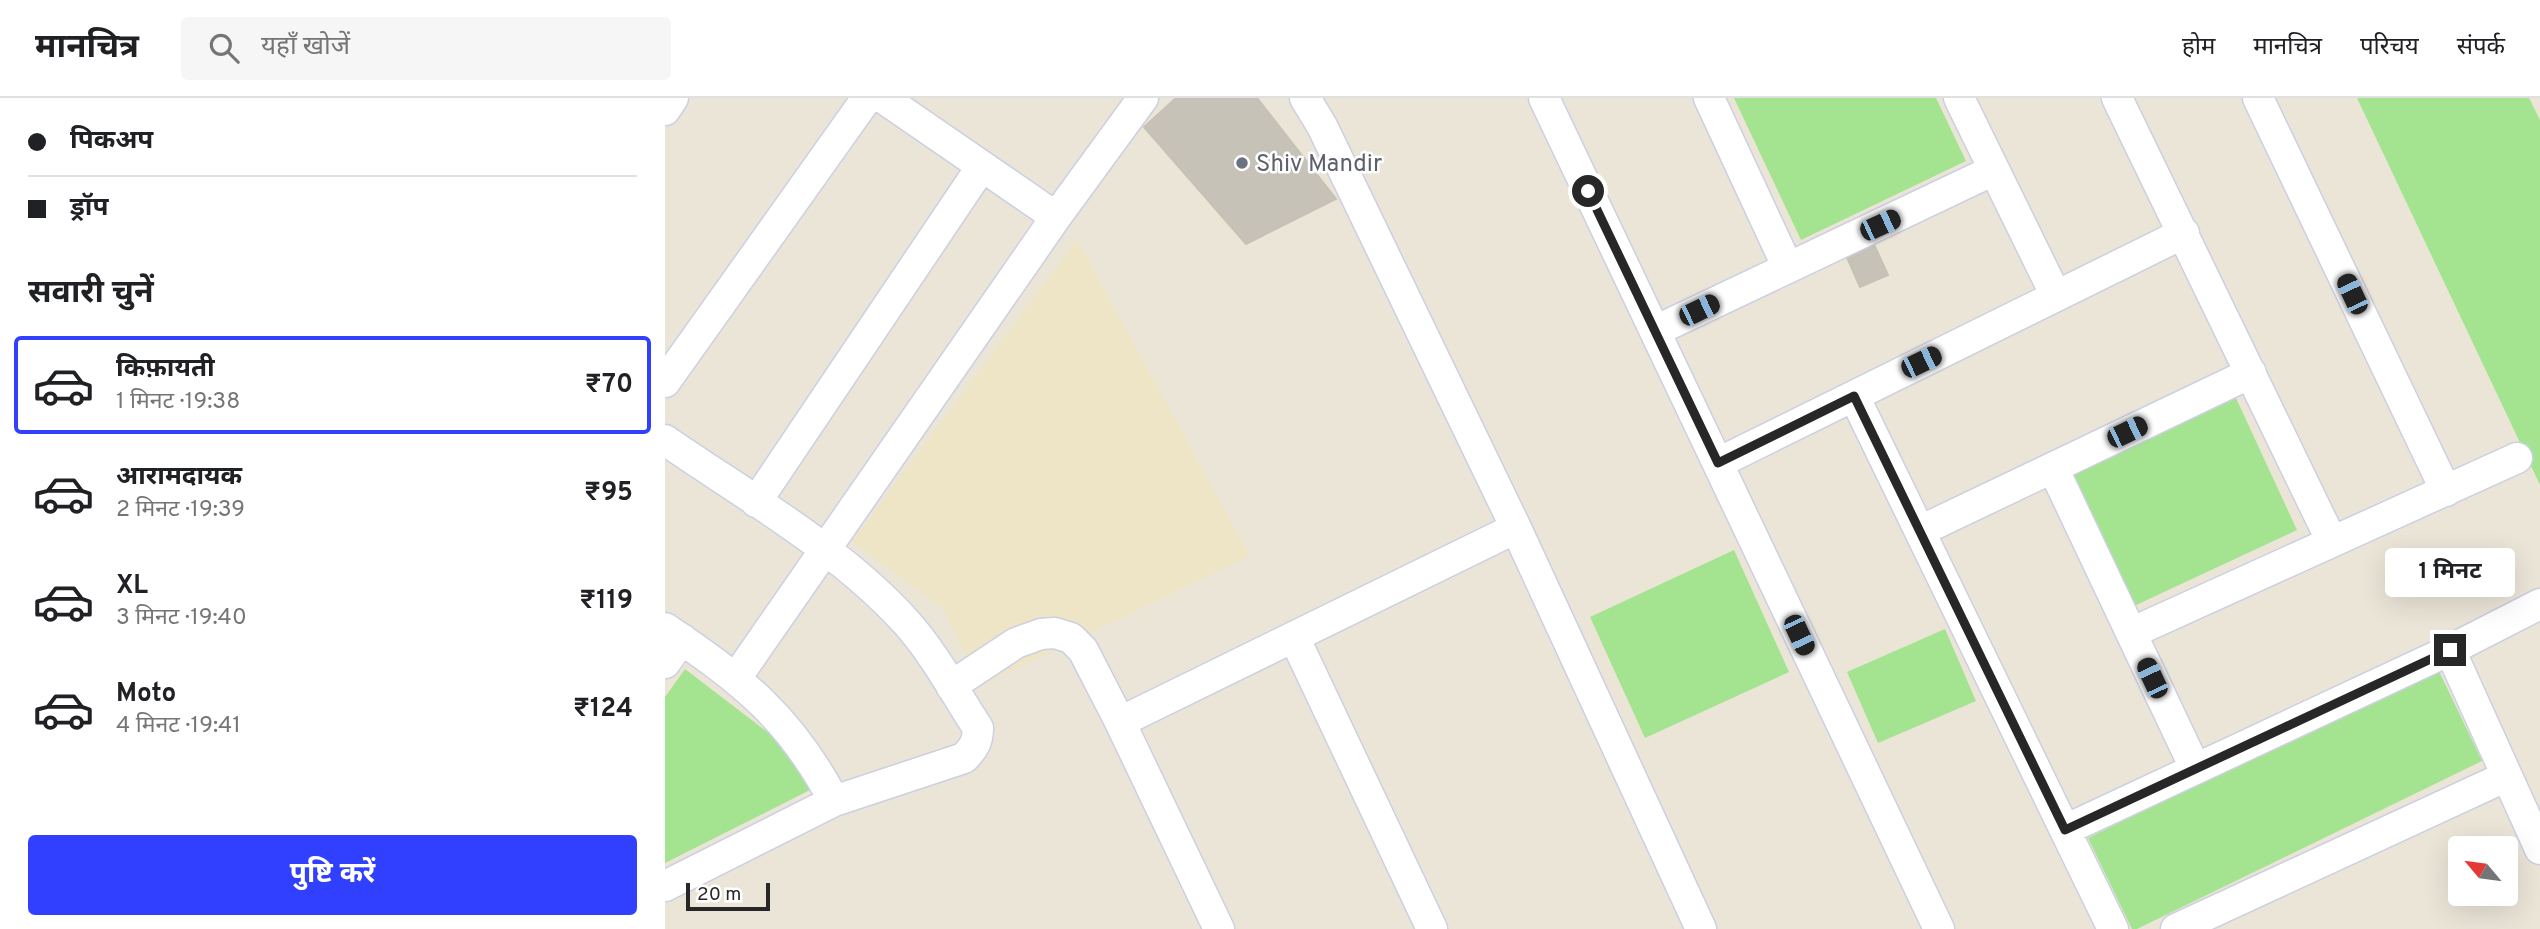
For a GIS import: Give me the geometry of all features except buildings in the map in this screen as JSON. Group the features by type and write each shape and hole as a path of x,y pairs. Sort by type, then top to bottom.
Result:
{"street":[{"path":"665,110 673,98"},
{"path":"665,382 867,98"},
{"path":"883,98 1056,217"},
{"path":"736,678 1056,217 1143,98"},
{"path":"1305,98 1322,126 1516,528 1701,929"},
{"path":"1544,98 1939,929"},
{"path":"1709,98 1788,268"},
{"path":"1959,98 2056,296"},
{"path":"2117,98 2332,542"},
{"path":"2258,98 2446,491"},
{"path":"755,502 982,166"},
{"path":"1655,331 1994,170"},
{"path":"1718,463 2184,233"},
{"path":"1920,531 2251,373"},
{"path":"1854,396 2113,929"},
{"path":"665,440 825,550 877,594 908,624 978,728 978,739 964,758 834,801 665,886"},
{"path":"2131,632 2517,458"},
{"path":"2053,468 2195,768"},
{"path":"1120,722 1516,528"},
{"path":"2065,830 2450,650 2540,604"},
{"path":"665,663 673,633 736,678 771,709 792,734 818,770 834,801"},
{"path":"951,686 1016,643 1041,634 1055,633 1071,638 1083,650 1120,722 1219,929"},
{"path":"1294,637 1432,929"},
{"path":"2450,650 2540,849"},
{"path":"2176,929 2507,776"}],"shaded area":[{"path":"1077,239 1250,556 982,685 942,608 852,542"}],"green space":[{"path":"1734,98 1936,98 1966,161 1801,240"},
{"path":"2357,98 2529,98 2540,120 2540,485"},
{"path":"2236,398 2297,530 2134,606 2073,474"},
{"path":"1734,550 1789,672 1645,738 1590,617"},
{"path":"1945,629 1976,701 1878,743 1847,672"},
{"path":"2437,667 2482,761 2137,929 2132,929 2088,838"},
{"path":"685,669 770,734 812,789 665,863 665,697"}],"place":[{"name":"Shiv Mandir","path":"1242,163"}],"route":[{"path":"1588,191 1718,463 1854,396 2065,830 2450,650"}]}
